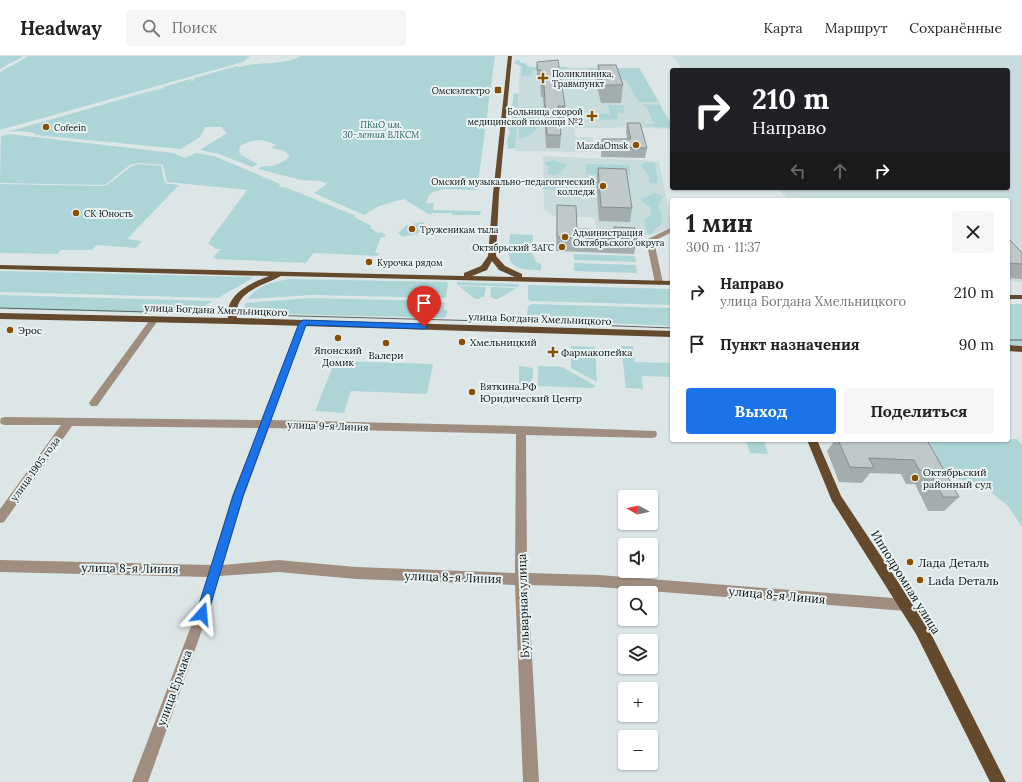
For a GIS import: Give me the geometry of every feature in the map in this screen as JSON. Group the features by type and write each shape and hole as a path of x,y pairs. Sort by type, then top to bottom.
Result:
{"main road":[{"path":"459,277 480,270 486,266 492,256 496,194 510,56"},
{"path":"492,256 505,270 527,279"},
{"path":"0,267 670,283"},
{"path":"233,321 231,314 233,305 243,292 258,283 281,273"},
{"path":"1010,297 1022,298"},
{"name":"улица Богдана Хмельницкого","path":"0,316 233,321 670,334"},
{"path":"1010,348 1022,349"},
{"name":"Ипподромная улица","path":"813,442 840,504 920,629 998,782"}],"street":[{"path":"659,283 650,240 670,230"},
{"path":"94,403 155,319"},
{"name":"улица Ермака","path":"140,782 216,571 238,496 303,323"},
{"name":"улица 9-я Линия","path":"5,420 266,424 652,434"},
{"name":"улица 1905 года","path":"0,518 70,421"},
{"name":"Бульварная улица","path":"521,430 521,579 531,782"},
{"name":"улица 8-я Линия","path":"0,566 216,571 278,566 356,573 599,581 906,605"}],"shaded area":[{"path":"672,56 1022,56 1022,282 1010,281 1010,198 786,198 780,190 1010,190 1010,68 681,68"},
{"name":"Больница скорой медицинской помощи №2","path":"520,67 639,68 670,121 670,129 618,127 619,128 574,128 575,137 593,137 593,152 515,151"},
{"name":"Омский музыкально-педагогический колледж","path":"543,156 659,161 670,216 670,227 652,235 597,233 595,219 590,217 556,217 544,210"}],"green space":[{"path":"0,56 24,56 0,69"},
{"path":"29,56 250,56 243,62 0,130 0,72"},
{"name":"ПКиО им. 30-летия ВЛКСМ","path":"301,56 495,56 477,190 444,189 433,192 429,195 426,203 434,203 433,210 481,211 480,215 432,213 430,215 404,199 379,206 364,215 314,193 327,184 320,181 301,180 258,169 263,166 279,164 290,156 285,151 272,148 276,145 267,141 258,140 240,146 239,150 241,155 258,164 252,167 219,154 200,150 227,133 221,127 204,127 205,128 200,137 181,149 35,135 35,133 18,131 7,132 163,88 123,101 165,88 163,87 191,79 193,80 185,83 195,80 194,78 237,66 287,61"},
{"path":"516,60 519,60 521,63 526,63 525,64 530,67 570,67 564,69 533,70 532,75 521,77 522,67 514,63"},
{"path":"587,68 639,68 659,102 639,102 626,81 620,77 589,76"},
{"path":"514,93 518,94 518,107 516,108 512,105"},
{"path":"642,104 660,105 670,124 670,128 645,126 644,124 654,124 647,108"},
{"path":"608,105 623,105 625,113 617,113 618,119 600,120 597,114 610,114"},
{"path":"532,107 536,110 546,109 546,112 539,113 537,116 528,120 518,117 515,148 508,149 507,140 510,133 508,128 513,114 512,110 516,108"},
{"path":"519,122 535,123 539,126 530,135 519,139"},
{"path":"1,134 2,136 9,134 173,153 185,158 196,153 214,156 280,184 279,186 285,187 356,216 354,217 372,226 370,228 378,233 381,232 386,235 385,237 381,237 375,253 379,253 378,256 314,253 306,263 217,259 213,257 221,249 216,249 208,243 247,190 167,182 163,165 138,163 130,165 106,184 102,185 0,183"},
{"path":"552,160 567,165 557,174 547,174 549,167 545,164 545,162"},
{"path":"644,162 655,163 658,183 651,183 648,181 650,178 641,166"},
{"name":"СК Юность","path":"138,164 161,166 165,183 179,185 127,239 142,241 136,248 96,245 92,250 61,250 57,254 0,253 0,184 102,186 107,185 132,166"},
{"path":"586,164 629,165 631,175 586,174"},
{"path":"541,179 550,179 564,186 559,190 542,189 540,184"},
{"path":"655,193 663,196 658,206 661,212 662,223 648,235 644,220 650,216 651,212 650,207 641,201 641,198"},
{"path":"422,222 428,225 419,233 403,237 398,233 407,225"},
{"path":"510,234 533,235 532,247 509,246"},
{"path":"509,251 532,253 536,262 541,264 541,270 519,268 511,262"},
{"path":"574,254 635,256 636,262 574,260"},
{"path":"574,263 636,265 637,273 574,271"},
{"path":"0,271 253,278 218,298 0,292"},
{"path":"292,279 448,283 446,297 443,298 312,295 248,299 257,290 268,284"},
{"path":"457,282 519,284 519,287 457,285"},
{"path":"528,285 670,289 670,305 531,301 528,299"},
{"path":"459,286 486,287 484,297 475,299"},
{"path":"491,287 517,288 498,299 493,299 493,297 490,297"},
{"path":"0,295 213,301 190,314 0,309"},
{"path":"309,298 440,301 445,303 444,309 448,311 446,316 443,318 247,313 242,310 246,303"},
{"path":"532,304 670,308 670,326 541,320 541,315 527,315 528,306"},
{"path":"1010,304 1022,304 1022,345 1010,345"},
{"path":"571,346 595,347 597,382 571,368"},
{"path":"621,346 633,346 635,362 670,363 670,377 642,376 643,389 626,388"},
{"path":"335,361 433,364 427,394 351,391 344,413 315,411"},
{"path":"519,366 533,368 532,386 519,386"},
{"path":"538,366 562,367 596,386 593,388 538,386"},
{"path":"1010,439 1017,439 1022,445 1022,527 1008,506 979,483 941,476 898,442 1010,442"},
{"path":"747,442 765,442 768,454 750,453"}],"building":[{"path":"558,60 565,106 558,106 561,135 547,135 544,86 542,86 541,70 537,70 537,62"},
{"path":"598,65 616,65 623,85 603,85"},
{"path":"627,123 640,123 647,148 602,147 602,139 631,139"},
{"path":"598,168 626,169 632,208 601,207"},
{"path":"557,205 576,206 577,229 614,230 614,227 635,228 637,239 557,237"},
{"path":"1010,240 1022,253 1022,264 1010,263"},
{"path":"839,442 928,442 959,497 943,497 929,470 919,470 914,460 869,458 874,468 850,467"}],"tram line":[{"path":"0,308 486,321 670,328"},
{"path":"1010,340 1022,340"}],"place":[{"name":"Поликлиника, Травмпункт","path":"543,78"},
{"name":"Омскэлектро","path":"498,90"},
{"name":"Больница скорой медицинской помощи №2","path":"592,116"},
{"name":"Cofeein","path":"46,127"},
{"name":"MazdaOmsk","path":"636,145"},
{"name":"Омский музыкально-педагогический колледж","path":"603,186"},
{"name":"СК Юность","path":"76,213"},
{"name":"Труженикам тыла","path":"412,229"},
{"name":"Администрация Октябрьского округа","path":"565,237"},
{"name":"Октябрьский ЗАГС","path":"562,247"},
{"name":"Курочка рядом","path":"369,262"},
{"name":"Эрос","path":"10,330"},
{"name":"Японский Домик","path":"338,338"},
{"name":"Хмельницкий","path":"462,342"},
{"name":"Валери","path":"386,343"},
{"name":"Фармакопейка","path":"553,352"},
{"name":"Вяткина.РФ Юридический Центр","path":"472,392"},
{"name":"Октябрьский районный суд","path":"915,478"},
{"name":"Лада Деталь","path":"910,562"},
{"name":"Lada Dеталь","path":"920,580"}],"route":[{"path":"202,614 238,496 303,323 424,327"}]}
